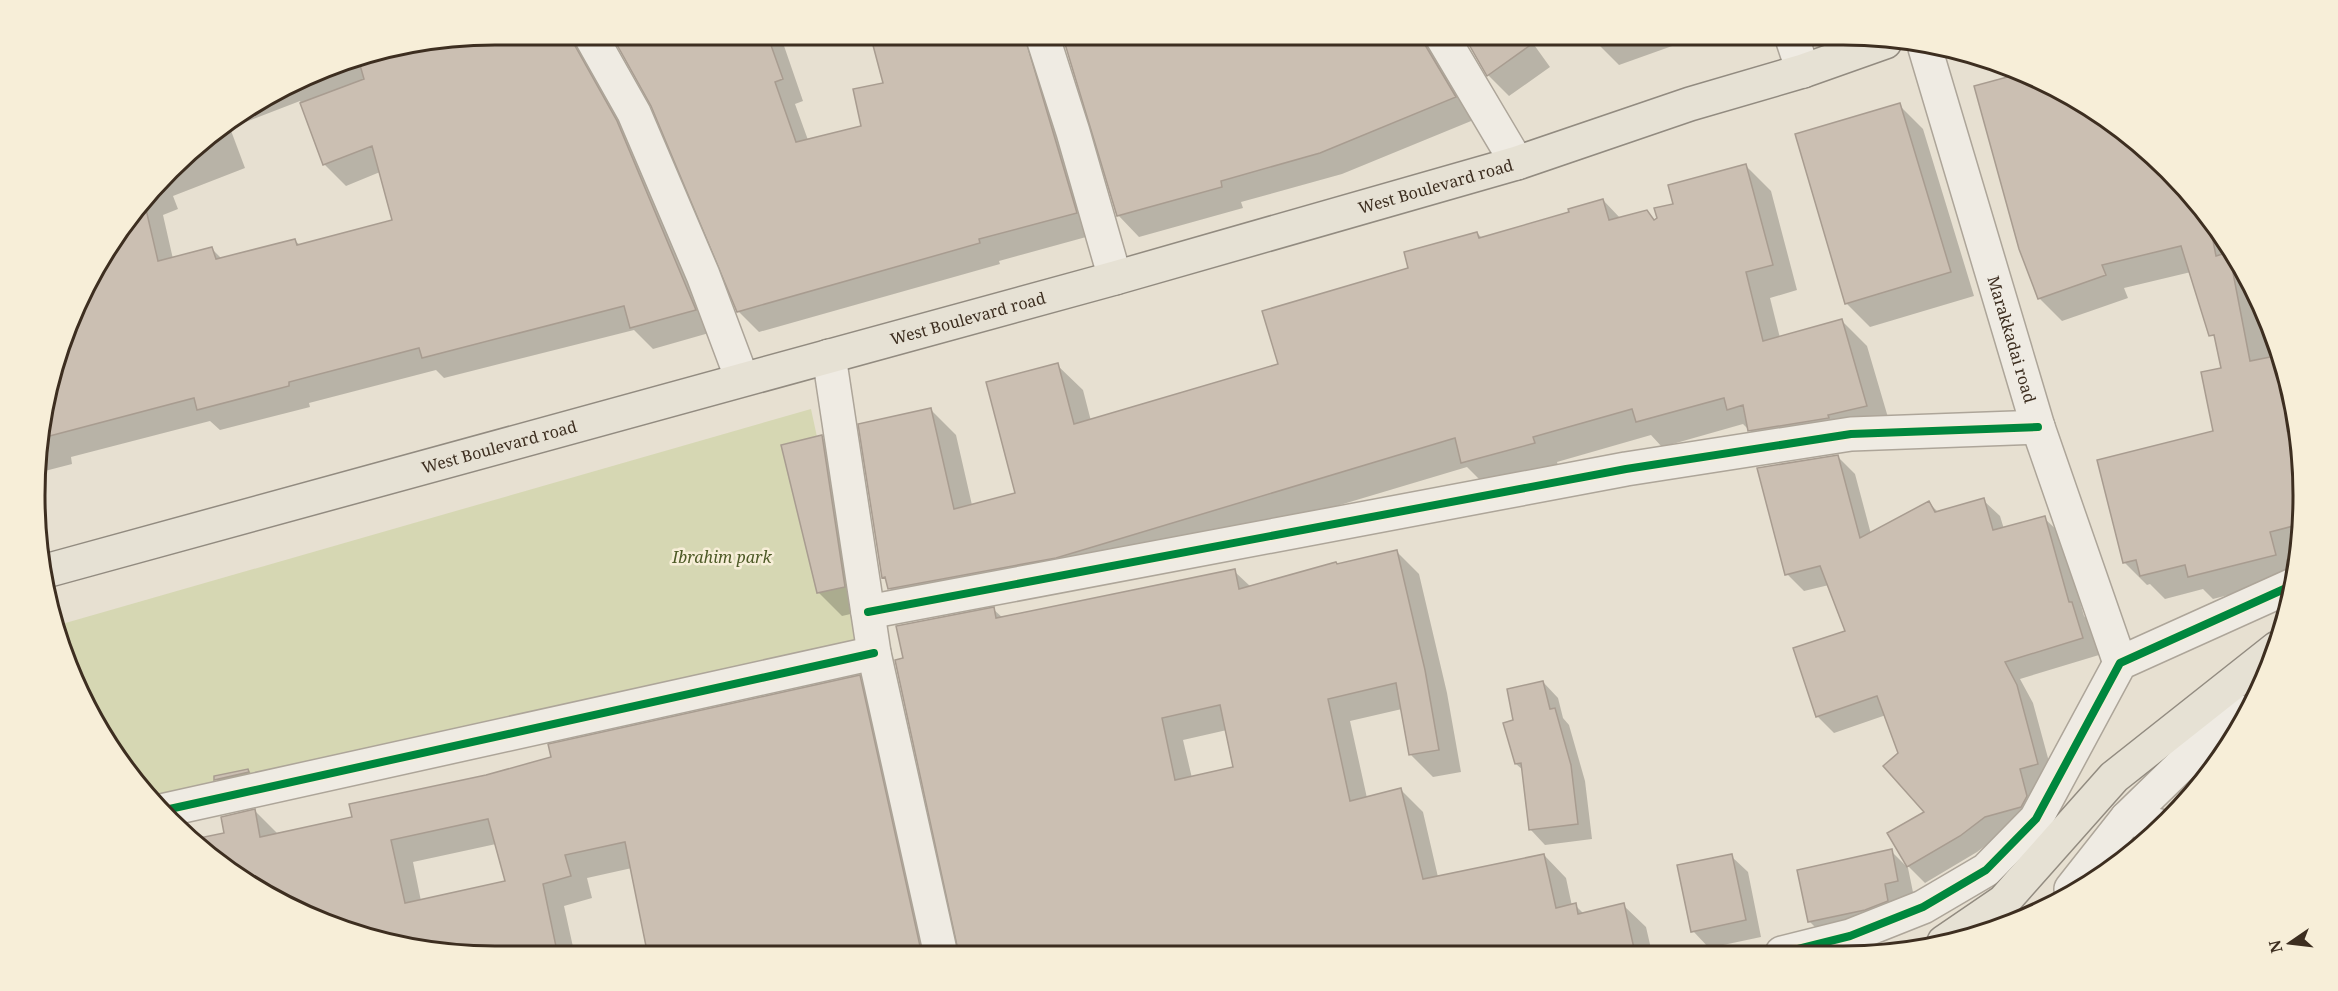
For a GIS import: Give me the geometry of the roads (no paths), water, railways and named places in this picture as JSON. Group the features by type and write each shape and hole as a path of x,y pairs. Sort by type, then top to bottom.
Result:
{"main road":[{"name":"West Boulevard road","path":"52,569 1114,278 1517,163 1690,104 1873,46"},
{"path":"1994,919 2004,901 2114,777 2262,660"},
{"path":"1961,930 2004,901"}],"street":[{"path":"596,45 634,112 703,275 742,379"},
{"path":"1045,45 1073,132 1114,278"},
{"path":"1448,45 1517,163"},
{"path":"1795,45 1803,70"},
{"name":"Marakkadai road","path":"1928,54 2038,427 2120,663"},
{"path":"829,356 874,653 939,946"},
{"path":"868,612 1686,460 1851,434 2038,427"},
{"path":"1810,946 1850,936 1923,908 1986,870 2036,819 2120,663 2283,590"},
{"path":"172,809 874,653"},
{"path":"2079,879 2127,818 2202,745 2232,722"},
{"path":"2127,818 2151,824"}],"park label":[{"name":"Ibrahim park","path":"722,557"}]}
